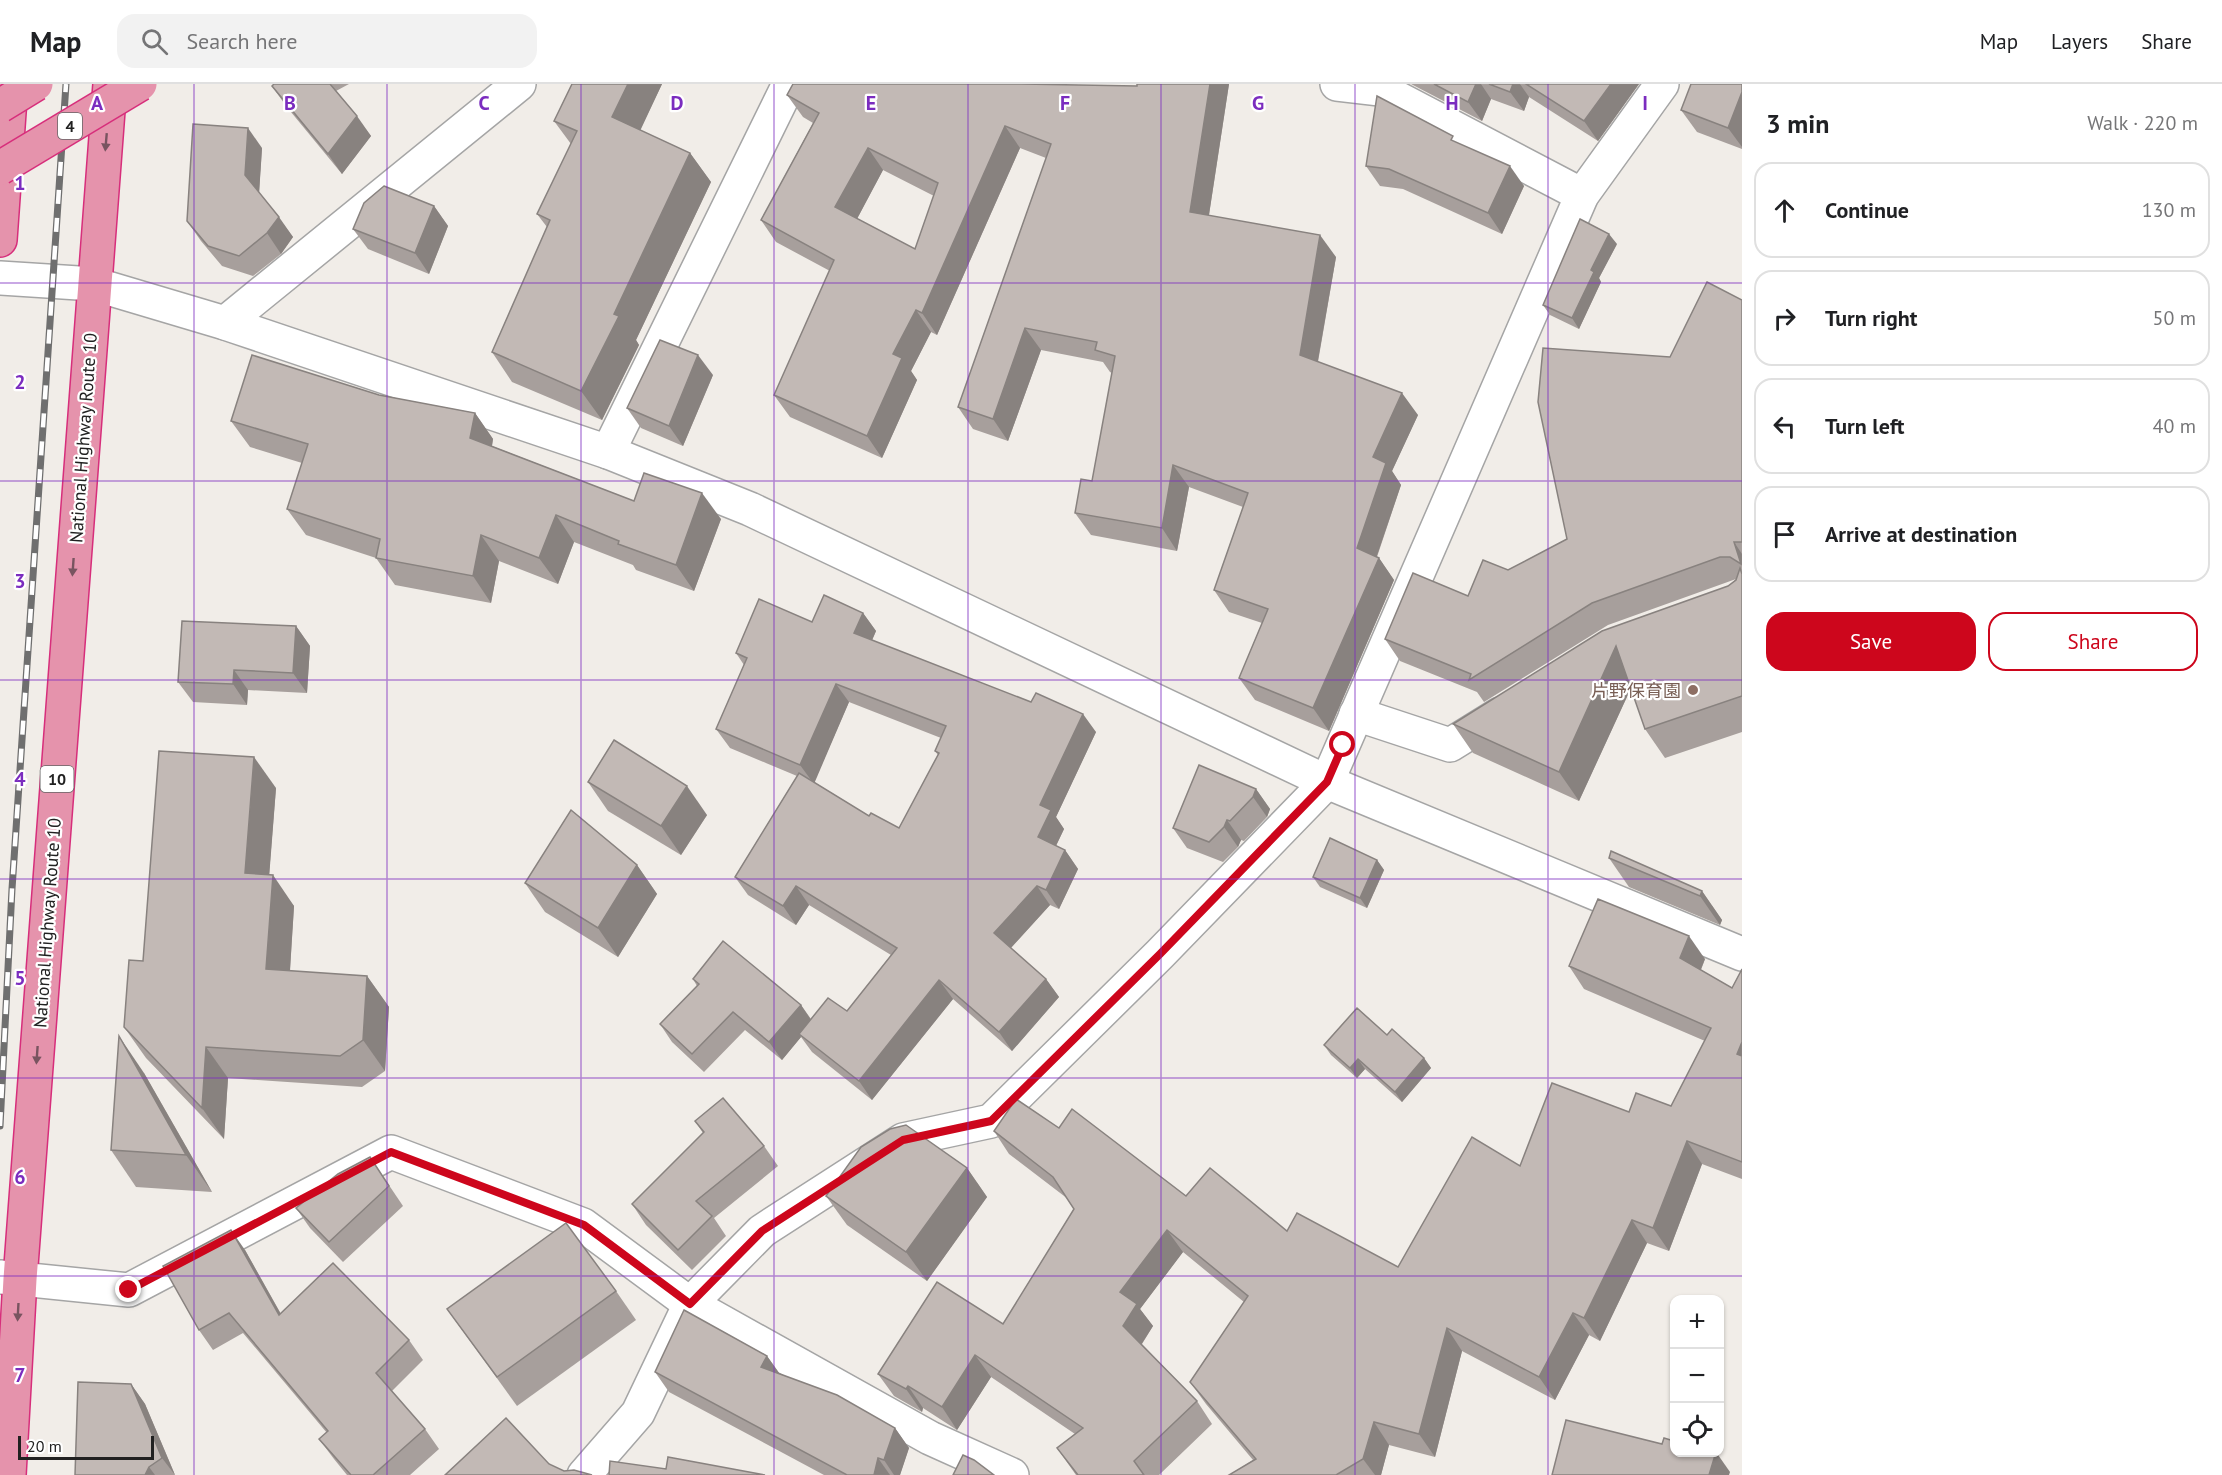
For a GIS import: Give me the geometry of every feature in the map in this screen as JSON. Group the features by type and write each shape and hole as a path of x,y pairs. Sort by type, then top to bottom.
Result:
{"highway":[{"path":"0,240 11,84"},
{"path":"0,106 36,84"},
{"name":"National Highway Route 10","path":"9,1475 10,1278 110,84"},
{"name":"4","path":"0,168 140,84"}],"street":[{"path":"225,323 519,84"},
{"path":"608,452 789,84"},
{"path":"1337,84 1380,89 1582,195"},
{"path":"585,1475 638,1413 690,1304 762,1231 903,1140 991,1121 1160,954 1327,782 1582,195 1662,84"},
{"path":"0,278 94,284 225,323 608,452 750,509 1327,782 1742,954"},
{"path":"1356,714 1450,745 1527,697"},
{"path":"10,1278 129,1290 391,1152 584,1225 690,1304 930,1438 1012,1475"}],"building":[{"path":"274,84 330,84 357,116 328,154 272,86"},
{"path":"572,84 628,84 612,117 690,153 614,314 619,316 581,391 492,352 550,220 537,214 577,131 554,121"},
{"path":"793,84 1137,86 1137,84 1210,84 1190,212 1320,235 1300,355 1402,393 1373,457 1386,463 1357,548 1379,558 1313,708 1239,678 1268,609 1214,590 1248,493 1173,465 1162,528 1075,513 1081,479 1092,481 1115,356 1095,350 1097,342 1025,328 993,419 958,407 1051,144 1005,126 922,313 916,310 893,354 902,358 867,436 774,395 834,260 761,220 819,113 787,95","holes":["868,148 938,183 915,249 835,207"]},
{"path":"1434,84 1476,84 1468,102"},
{"path":"1489,84 1513,84 1510,92"},
{"path":"1526,84 1611,84 1584,121"},
{"path":"1691,84 1742,84 1742,92 1728,128 1681,110"},
{"path":"1377,96 1453,136 1451,140 1510,166 1488,213 1389,169 1366,166"},
{"path":"193,124 248,128 245,175 279,217 267,233 239,256 208,246 187,221"},
{"path":"384,186 434,206 415,253 353,229 364,203"},
{"path":"1580,219 1609,234 1591,270 1594,272 1572,318 1543,305"},
{"path":"1707,282 1742,300 1742,542 1734,542 1741,564 1730,557 1720,557 1592,603 1469,680 1471,674 1385,639 1413,573 1468,596 1483,560 1508,570 1567,539 1538,402 1543,348 1670,357"},
{"path":"660,340 698,355 669,426 627,408"},
{"path":"252,355 379,395 475,413 470,438 634,501 644,473 702,493 676,565 618,544 619,541 556,515 539,558 481,535 473,576 376,558 380,539 287,509 308,444 231,421"},
{"path":"1740,568 1742,574 1742,696 1645,729 1616,646 1559,772 1453,724 1602,631 1728,586 1736,580"},
{"path":"824,595 863,613 854,633 1031,702 1036,693 1083,714 1040,805 1051,810 1038,837 1065,850 1046,890 1037,886 994,933 1046,979 999,1032 939,980 859,1081 799,1034 828,998 847,1011 897,948 796,886 783,906 735,877 799,773 869,816 871,813 899,828 939,753 935,751 946,726 836,684 800,765 716,729 747,658 736,653 759,599 812,622"},
{"path":"182,621 296,626 293,673 234,670 233,684 178,682"},
{"path":"614,740 687,786 661,826 588,782"},
{"path":"159,751 254,757 245,873 273,875 266,969 367,976 363,1040 340,1056 206,1047 202,1108 124,1027 129,960 143,961"},
{"path":"1199,765 1256,789 1253,797 1230,821 1227,820 1224,827 1209,842 1173,828"},
{"path":"571,810 637,865 598,928 525,883"},
{"path":"1330,838 1377,860 1360,898 1313,877"},
{"path":"1611,851 1702,891 1700,896 1609,858"},
{"path":"1598,899 1689,936 1680,958 1732,988 1742,969 1742,1042 1737,1054 1742,1056 1742,1162 1687,1141 1653,1228 1632,1220 1584,1318 1573,1313 1539,1377 1447,1328 1419,1434 1374,1422 1363,1459 1336,1475 1229,1475 1256,1459 1190,1382 1248,1296 1167,1230 1120,1292 1137,1304 1123,1326 1197,1401 1134,1461 1144,1475 1078,1475 1057,1448 1083,1428 975,1355 942,1407 908,1386 906,1389 878,1374 937,1282 1003,1324 1074,1209 1053,1177 994,1131 1016,1099 1059,1128 1072,1109 1186,1196 1210,1168 1287,1231 1297,1213 1398,1267 1472,1137 1520,1166 1552,1083 1629,1112 1636,1093 1671,1106 1711,1028 1569,966"},
{"path":"723,941 801,1005 769,1042 733,1012 692,1054 660,1024 699,984 693,979"},
{"path":"1357,1008 1387,1035 1392,1029 1424,1058 1395,1092 1358,1059 1350,1068 1324,1045"},
{"path":"119,1036 186,1155 111,1150"},
{"path":"723,1098 764,1146 696,1201 712,1216 678,1250 632,1204 704,1132 695,1121"},
{"path":"906,1125 967,1168 906,1252 826,1196 861,1147 890,1129"},
{"path":"370,1157 389,1186 329,1242 296,1208 338,1174"},
{"path":"566,1223 616,1291 497,1377 447,1309"},
{"path":"231,1230 279,1315 333,1263 409,1340 376,1373 425,1429 373,1475 351,1475 319,1439 328,1431 229,1313 199,1330 163,1266"},
{"path":"684,1310 767,1356 761,1367 837,1395 895,1428 884,1460 878,1458 874,1475 847,1475 655,1372"},
{"path":"78,1382 131,1384 162,1458 149,1467 145,1475 75,1475"},
{"path":"506,1418 549,1464 564,1471 574,1470 592,1475 445,1475"},
{"path":"1566,1420 1662,1444 1664,1438 1670,1440 1670,1457 1714,1457 1709,1475 1552,1475"},
{"path":"963,1455 974,1460 994,1475 953,1475"},
{"path":"668,1457 765,1475 609,1475 610,1461 666,1469"}],"railway":[{"path":"0,1126 12,889 66,84"}],"place":[{"name":"片野保育園","path":"1693,690"}],"route":[{"path":"129,1290 391,1152 584,1225 690,1304 762,1231 903,1140 991,1121 1160,954 1327,782 1343,745"}]}
